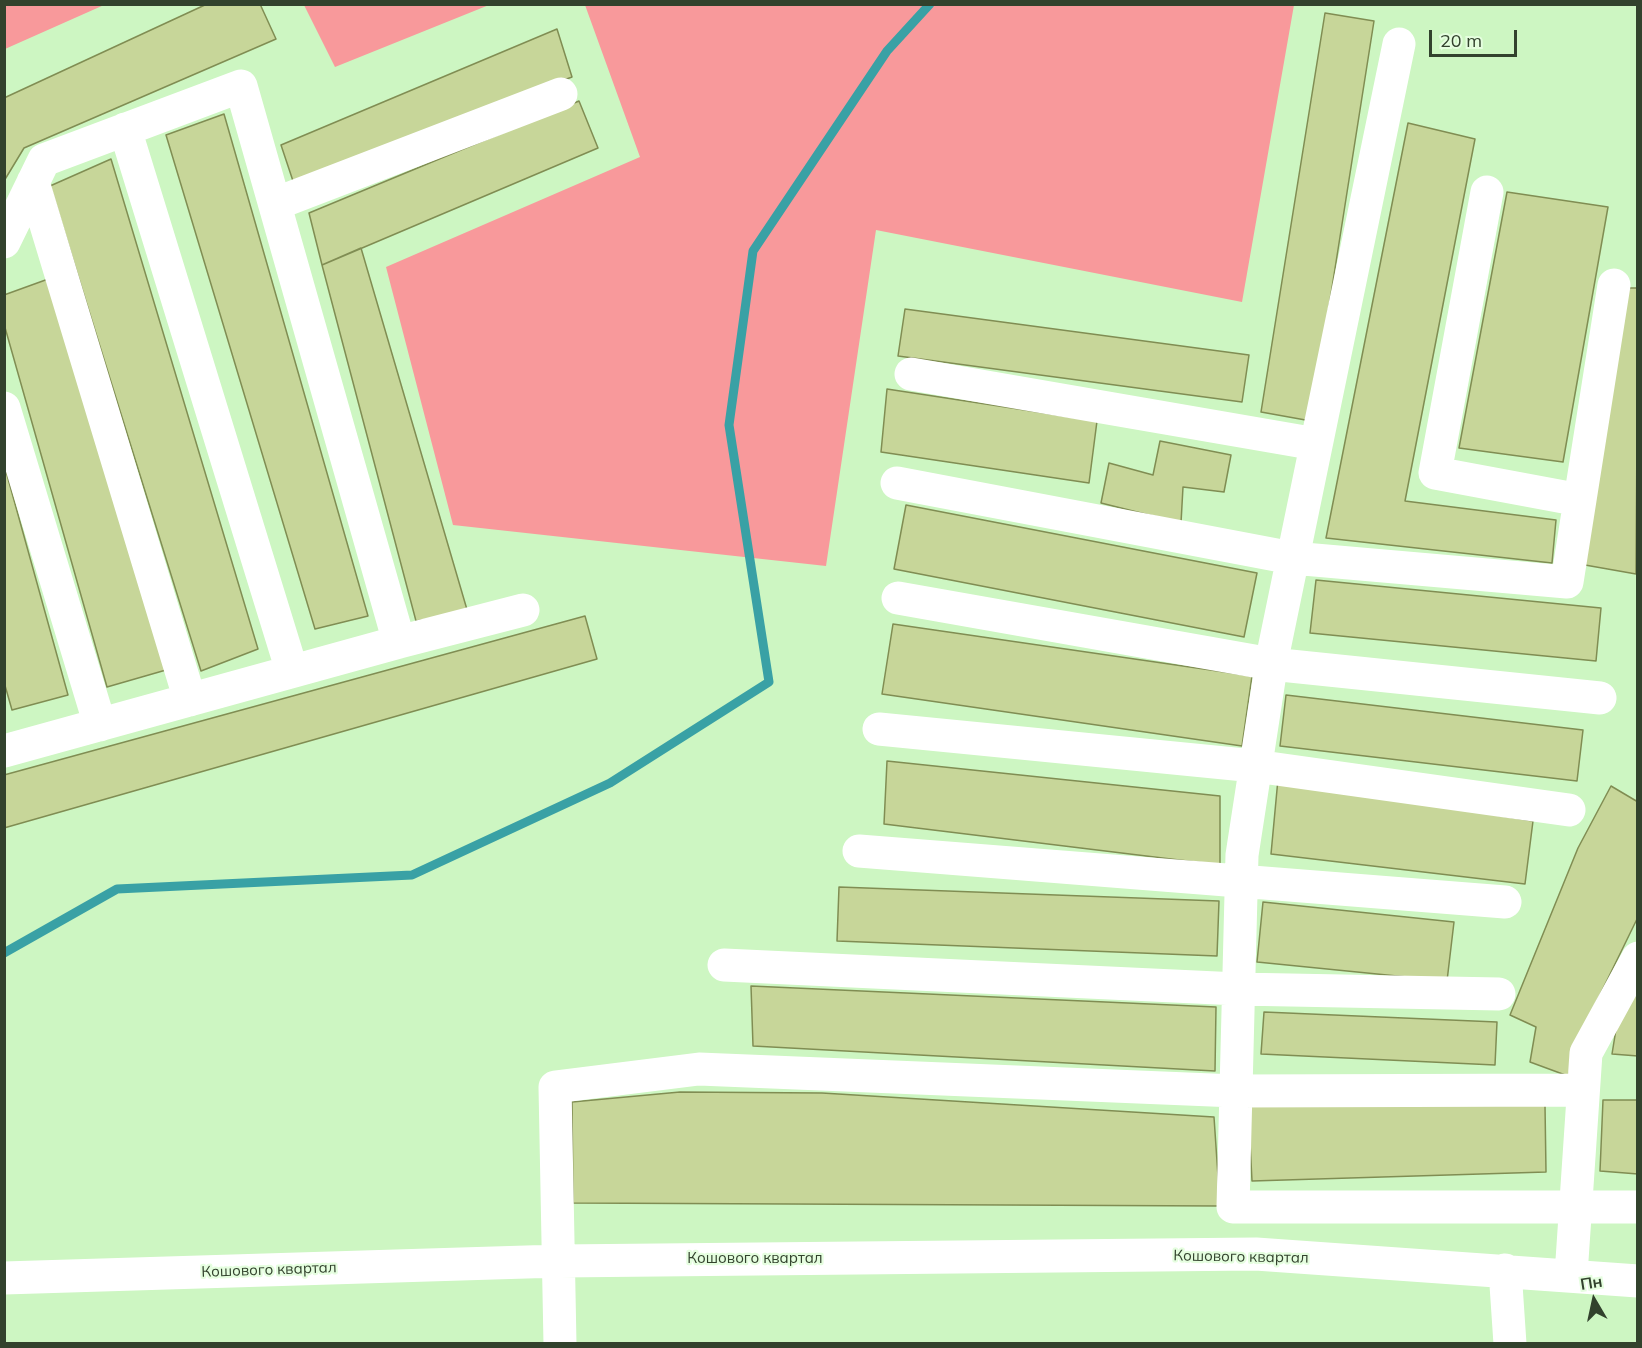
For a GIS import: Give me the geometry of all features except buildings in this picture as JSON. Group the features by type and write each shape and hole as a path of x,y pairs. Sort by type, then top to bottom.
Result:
{"street":[{"path":"1399,44 1271,664 1242,855 1233,1207 1638,1208"},
{"path":"4,242 44,160 241,86 399,642"},
{"path":"275,204 561,94"},
{"path":"125,129 292,671"},
{"path":"33,182 190,700"},
{"path":"1487,192 1435,473 1580,500"},
{"path":"897,483 1292,558 1567,582 1614,285"},
{"path":"910,374 1316,444"},
{"path":"4,408 100,725"},
{"path":"898,598 1271,664 1600,698"},
{"path":"4,751 523,610"},
{"path":"879,729 1256,766 1569,810"},
{"path":"859,851 1241,883 1505,902"},
{"path":"1571,1275 1586,1053 1638,958"},
{"path":"724,965 1238,989 1498,994"},
{"path":"560,1344 555,1087 699,1070 1236,1091 1583,1090"},
{"name":"Кошового квартал","path":"4,1278 559,1260 1256,1254 1638,1281"},
{"path":"1505,1270 1510,1344"}],"shaded area":[{"path":"5,4 104,4 104,5 5,49"},
{"path":"304,5 489,5 335,67"},
{"path":"585,5 1294,5 1242,302 876,230 826,566 453,525 386,267 640,157"}],"waterway":[{"path":"4,953 117,889 412,875 610,783 769,682 729,425 753,251 887,51 930,4"}]}
